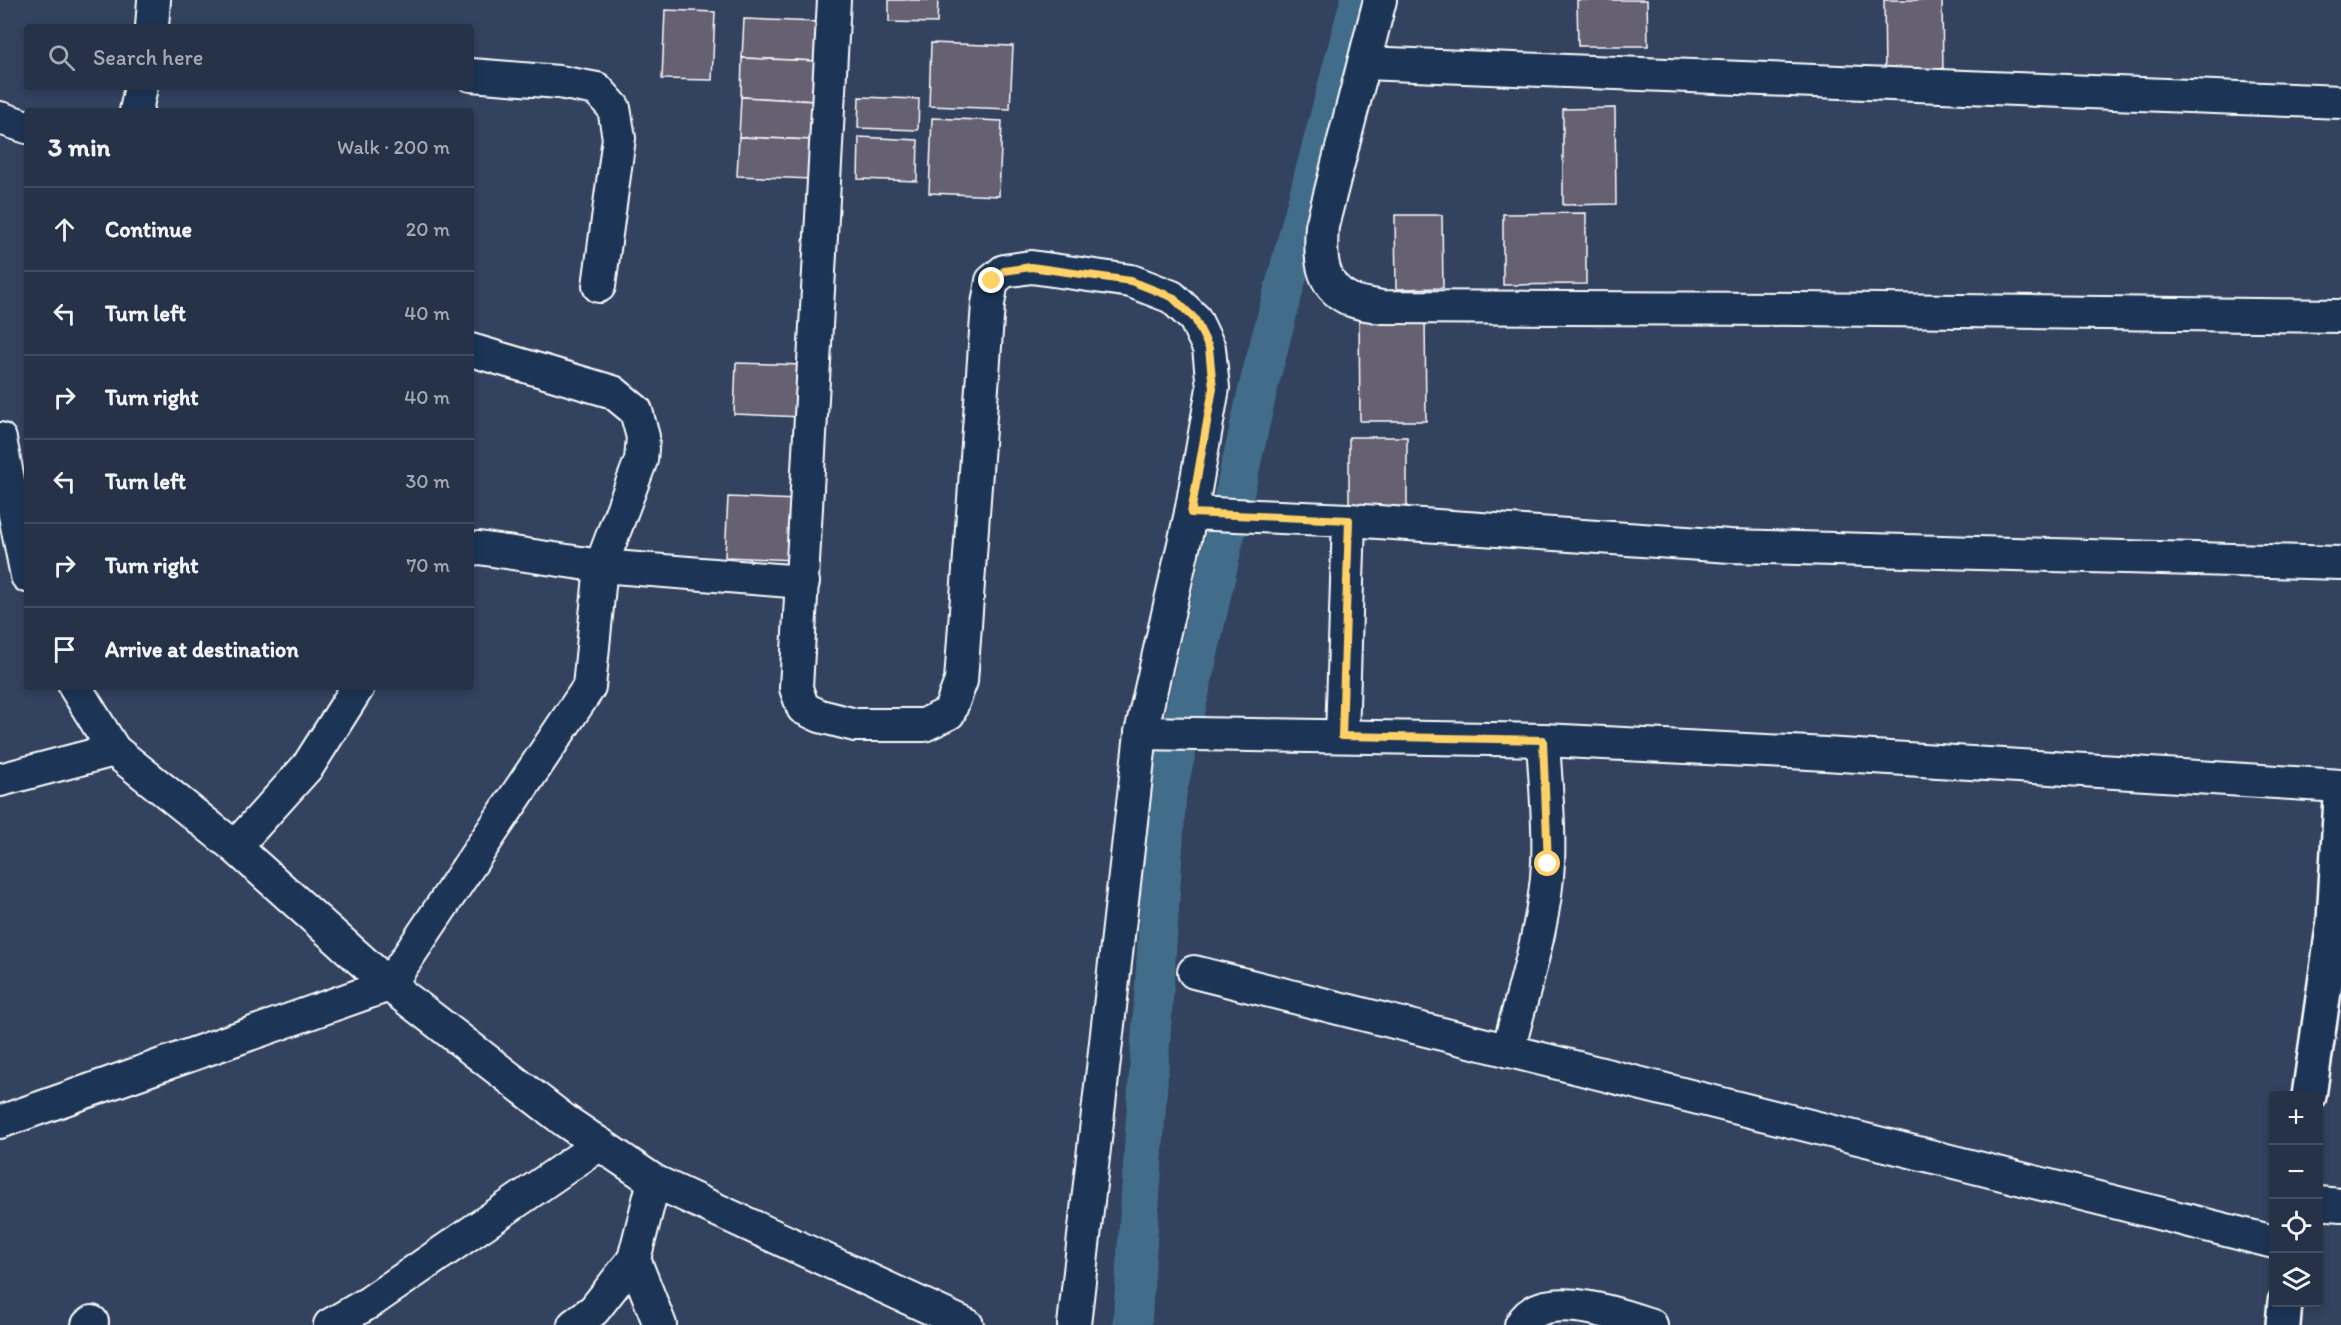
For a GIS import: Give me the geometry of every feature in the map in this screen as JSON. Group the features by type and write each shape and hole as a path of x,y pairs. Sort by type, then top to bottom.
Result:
{"main road":[{"path":"2310,1091 2337,922 2341,798"},
{"path":"2283,1325 2285,1307"}],"street":[{"path":"152,24 154,0"},
{"path":"834,0 796,688 803,708 820,716 855,725 924,725 949,713 961,681 988,304 992,281 1004,271 1031,267 1131,281 1172,297 1195,319 1209,348 1213,388 1193,513 1142,733 1074,1325"},
{"path":"1380,0 1322,226 1320,256 1328,282 1348,299 1381,307 1800,309 2341,316"},
{"path":"1364,63 2341,102"},
{"path":"474,75 559,82 597,89 614,108 619,138 599,286"},
{"path":"137,108 140,90"},
{"path":"0,118 24,126"},
{"path":"0,1122 389,985 589,687 601,566 641,460 643,437 636,411 613,392 474,351"},
{"path":"0,439 24,561"},
{"path":"1193,513 1349,520 1730,546 2341,563"},
{"path":"1342,736 1349,520"},
{"path":"474,549 601,566 803,582"},
{"path":"77,690 114,750 235,847 389,985 564,1120 654,1181 967,1325"},
{"path":"235,847 308,766 356,690"},
{"path":"1142,733 1543,740 1809,753 2341,786"},
{"path":"1508,1051 1544,905 1548,864 1548,824 1543,740"},
{"path":"0,780 114,750"},
{"path":"1194,972 2269,1241"},
{"path":"330,1325 370,1302 600,1144"},
{"path":"574,1325 594,1310 634,1259 654,1181"},
{"path":"2323,1203 2341,1205"},
{"path":"634,1259 660,1325"},
{"path":"1521,1325 1538,1309 1562,1306 1591,1307 1651,1325"}],"building":[{"path":"889,0 938,0 937,23 889,22"},
{"path":"1577,0 1647,0 1648,46 1578,46"},
{"path":"1884,0 1942,0 1943,73 1885,74"},
{"path":"665,10 715,12 712,80 662,79"},
{"path":"744,19 818,22 816,61 742,58"},
{"path":"931,43 1013,46 1010,109 929,106"},
{"path":"742,58 816,61 815,101 741,97"},
{"path":"741,97 815,101 813,140 739,137"},
{"path":"859,97 919,99 918,130 858,128"},
{"path":"1615,108 1616,204 1563,205 1563,109"},
{"path":"932,118 1002,121 999,196 929,193"},
{"path":"739,137 813,140 812,179 737,176"},
{"path":"859,137 918,140 917,181 858,179"},
{"path":"1586,213 1586,284 1503,285 1503,214"},
{"path":"1395,215 1442,215 1443,288 1396,289"},
{"path":"1425,316 1426,421 1360,421 1359,317"},
{"path":"736,363 805,365 803,417 734,414"},
{"path":"1349,437 1407,437 1407,512 1349,512"},
{"path":"728,497 798,500 795,560 725,557"}],"waterway":[{"path":"1132,1325 1167,793 1260,380 1360,0"}],"route":[{"path":"992,281 1004,271 1031,267 1131,281 1172,297 1195,319 1209,348 1213,388 1191,513 1349,520 1342,736 1543,740 1548,864"}]}
